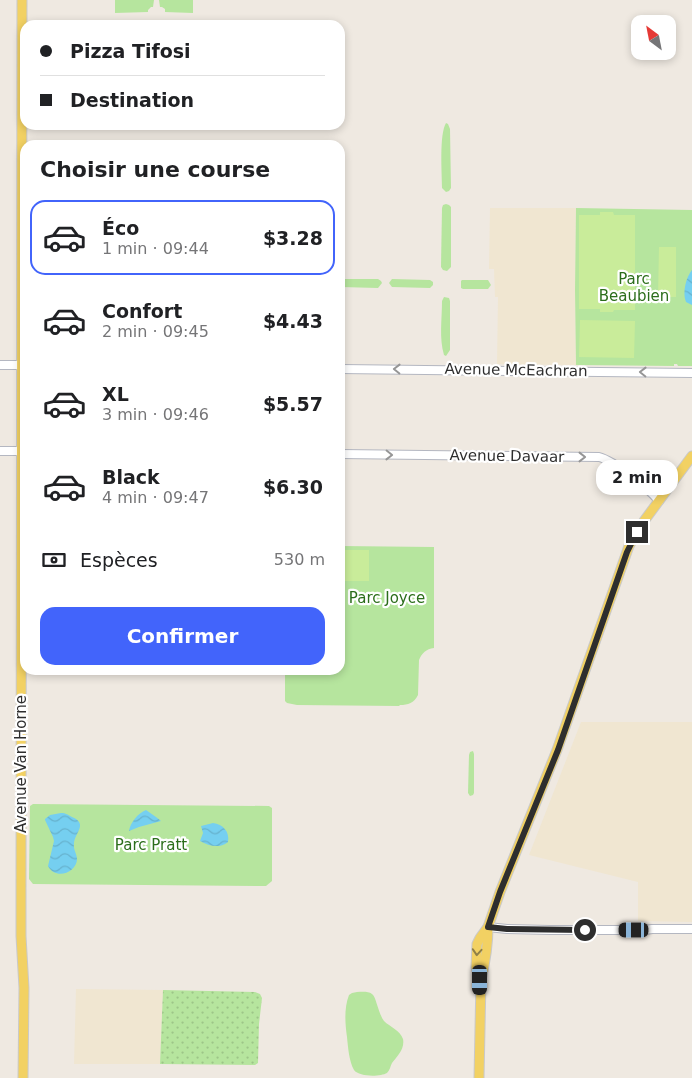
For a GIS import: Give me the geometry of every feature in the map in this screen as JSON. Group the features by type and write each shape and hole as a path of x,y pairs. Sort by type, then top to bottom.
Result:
{"main road":[{"name":"Avenue Van Horne","path":"22,0 22,20"},
{"path":"480,1078 480,980 476,967 477,944 488,927 500,892 558,750 629,546 658,501 692,456"},
{"name":"Avenue Van Horne","path":"22,675 21,946 24,988 23,1078"}],"street":[{"path":"0,365 20,365"},
{"name":"Avenue McEachran","path":"345,369 692,373"},
{"path":"0,451 20,451"},
{"name":"Avenue Davaar","path":"345,454 599,457 618,466 654,494 658,501"},
{"path":"488,927 550,930 692,928"},
{"path":"645,930 652,933 692,933"}],"shaded area":[{"path":"490,208 576,208 576,365 497,364 498,297 495,297 494,269 489,269"},
{"path":"581,722 692,722 692,922 638,921 638,882 529,855"},
{"path":"76,989 163,990 160,1064 74,1064"}],"green space":[{"path":"115,0 154,0 153,7 148,12 115,13"},
{"path":"159,0 193,0 193,13 165,12 165,9 160,7"},
{"path":"446,123 450,129 451,188 446,192 442,188 441,154 442,136"},
{"path":"446,204 451,207 451,267 447,271 441,267 442,208"},
{"name":"Parc Beaubien","path":"576,208 692,210 692,366 678,366 677,364 674,364 674,366 576,365"},
{"path":"600,212 613,212 614,215 635,215 635,310 600,312 600,309 579,309 579,215 600,215"},
{"path":"659,247 676,247 676,297 658,297"},
{"path":"345,279 378,279 382,283 378,288 345,287"},
{"path":"392,279 430,280 433,282 433,285 430,288 392,287 389,283"},
{"path":"462,280 488,280 491,285 488,289 463,289 461,288"},
{"path":"444,297 449,298 450,301 450,350 446,356 442,349 441,335 442,301"},
{"path":"580,320 635,321 634,358 579,357"},
{"name":"Parc Joyce","path":"345,546 434,547 434,648 421,655 419,660 418,695 415,700 406,705 399,706 297,705 285,701 285,675 345,675"},
{"path":"345,550 369,550 369,581 345,581"},
{"path":"473,751 474,793 470,796 468,793 469,755"},
{"name":"Parc Pratt","path":"33,804 269,806 272,808 272,881 266,886 33,884 29,879 30,806"},
{"path":"163,990 255,992 260,994 262,998 258,1063 255,1065 160,1064"},
{"path":"357,992 369,992 372,994 384,1021 402,1036 403,1046 387,1073 375,1076 360,1074 354,1070 351,1062 345,1021 349,995"}],"water":[{"path":"692,270 692,305 686,302 684,294 686,281"},
{"path":"146,810 161,821 129,831 135,819"},
{"path":"61,813 77,820 80,826 74,844 77,857 76,864 70,871 61,874 52,871 48,866 54,841 45,819 50,815"},
{"path":"213,823 225,829 228,835 228,842 221,846 214,846 200,841 203,833 201,826"}],"route":[{"path":"585,930 488,927 500,892 558,750 627,552 637,532"}]}
